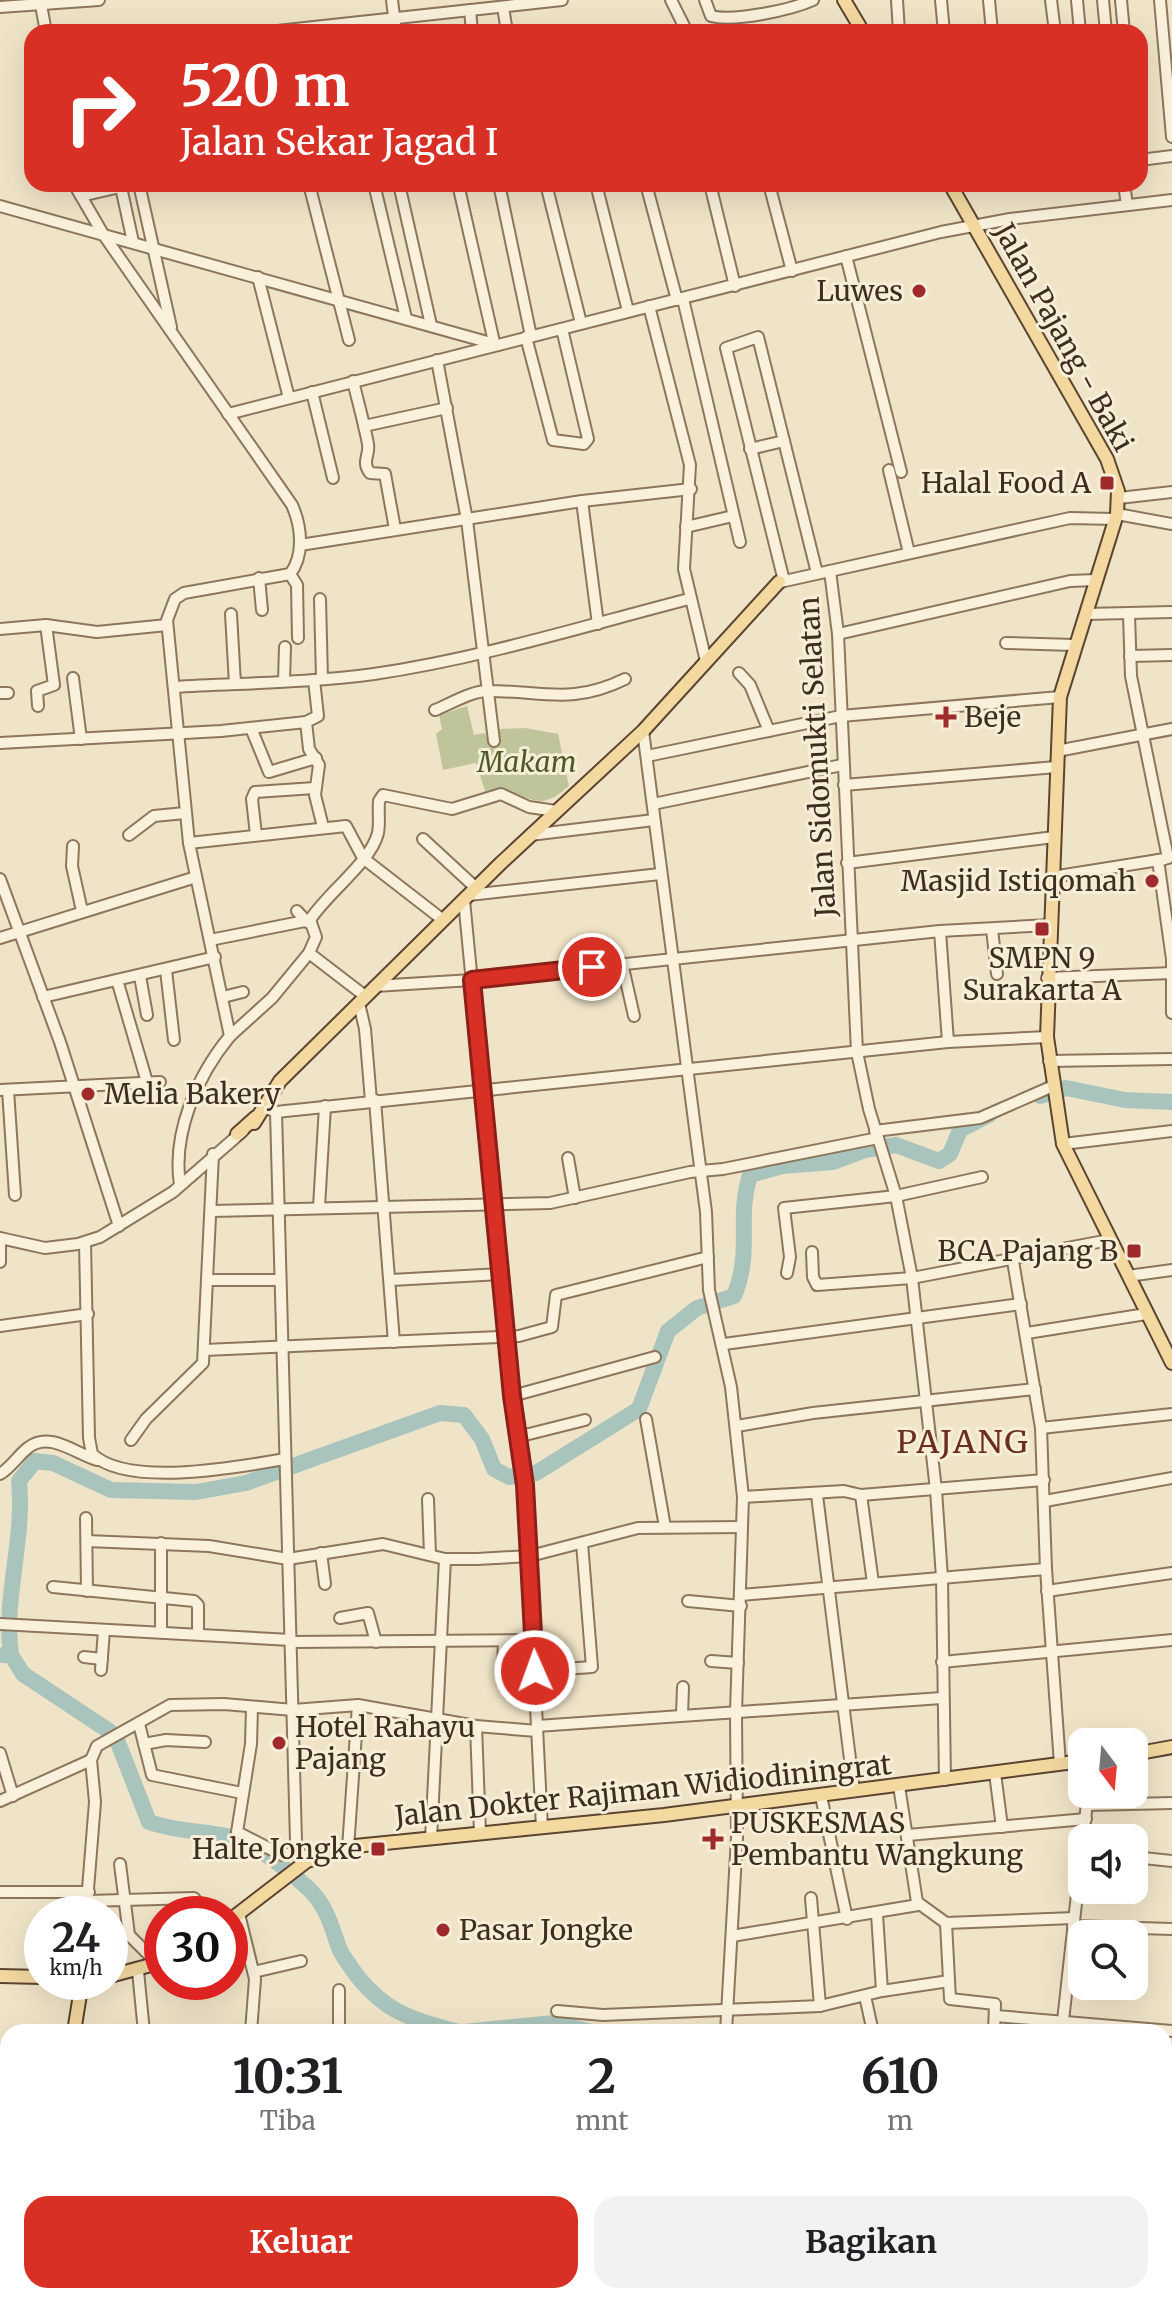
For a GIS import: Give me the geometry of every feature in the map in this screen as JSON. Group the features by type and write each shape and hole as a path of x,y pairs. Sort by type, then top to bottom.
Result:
{"main road":[{"path":"844,0 858,24"},
{"name":"Jalan Pajang - Baki","path":"954,192 1107,459 1119,498 1060,697 1047,1037 1055,1109 1063,1144 1146,1314 1168,1345 1172,1363"},
{"path":"237,1134 257,1115 280,1081 443,920 459,913 470,894 530,835 643,731 782,581"},
{"path":"1148,1751 1172,1747"},
{"name":"Jalan Dokter Rajiman Widiodiningrat","path":"248,1907 302,1860 348,1848 738,1806 1068,1763"},
{"path":"128,1973 144,1969"},
{"path":"0,1976 24,1977"},
{"path":"75,2024 79,2000"}],"street":[{"path":"0,7 99,0"},
{"path":"392,0 395,24"},
{"path":"335,24 562,0"},
{"path":"671,0 683,24"},
{"path":"705,0 708,13 721,18 785,10 813,0"},
{"path":"897,0 898,24"},
{"path":"941,0 943,24"},
{"path":"989,0 991,24"},
{"path":"1051,0 1054,24"},
{"path":"1077,0 1079,24"},
{"path":"1103,0 1105,24"},
{"path":"1121,0 1123,24"},
{"path":"1160,0 1172,137"},
{"path":"41,5 45,24"},
{"path":"503,7 506,24"},
{"path":"470,10 471,24"},
{"path":"1148,159 1172,156"},
{"path":"79,192 103,234 292,505 300,545 290,574"},
{"path":"81,196 99,192"},
{"path":"122,192 133,242"},
{"path":"138,192 171,329"},
{"path":"311,192 349,340"},
{"path":"376,192 406,318"},
{"path":"401,192 431,325"},
{"path":"460,192 496,343"},
{"path":"501,192 553,440 584,444 588,439 562,329"},
{"path":"548,192 581,323"},
{"path":"598,192 628,311"},
{"path":"648,192 680,299 740,542"},
{"path":"712,192 735,286"},
{"path":"771,192 792,271"},
{"path":"1125,192 1127,205"},
{"path":"228,414 496,343 973,225 1172,200"},
{"path":"0,206 496,343"},
{"path":"846,256 895,471 909,553"},
{"path":"258,277 289,398"},
{"path":"649,306 688,453 691,489 683,555 689,599 706,661"},
{"path":"817,571 758,337 726,346 782,581 1070,518 1116,516 1172,524"},
{"path":"437,360 467,520 494,741"},
{"path":"353,381 369,448 364,460 366,469 370,473 385,474 395,529"},
{"path":"312,392 333,478"},
{"path":"364,426 447,408"},
{"path":"750,449 784,441"},
{"path":"300,545 582,501 691,489"},
{"path":"1119,498 1172,492"},
{"path":"582,501 598,624"},
{"path":"686,527 733,516"},
{"name":"Jalan Sidomukti Selatan","path":"830,571 838,634 857,1052 896,1196 912,1278 936,1490 942,1578 945,1780"},
{"path":"230,1036 189,843 167,625 172,604 179,596 290,574"},
{"path":"290,574 297,585 298,638"},
{"path":"259,578 262,610"},
{"path":"838,634 1070,581 1096,580"},
{"path":"0,743 306,722 318,716 320,599"},
{"path":"174,687 318,680 484,654 689,599"},
{"path":"1086,614 1172,612"},
{"path":"231,614 235,684"},
{"path":"1129,615 1130,656 1166,858 1172,1013"},
{"path":"0,629 46,625 97,632 167,625"},
{"path":"38,706 37,691 54,685 46,625"},
{"path":"1006,643 1074,645"},
{"path":"284,681 285,647"},
{"path":"1130,656 1172,655"},
{"path":"739,673 750,685 769,731"},
{"path":"73,678 81,739"},
{"path":"435,710 486,690 569,697 586,695 625,679"},
{"path":"629,744 646,753 841,716 1009,698 1060,697"},
{"path":"306,722 308,745 319,765 315,788 323,827"},
{"path":"251,728 269,772 316,758"},
{"path":"1057,751 1172,729"},
{"path":"643,731 701,1171 709,1290 724,1344 737,1426 743,1497 736,1712 738,1806 727,2024"},
{"path":"653,804 842,765"},
{"path":"844,785 1056,767"},
{"path":"256,835 252,799 255,792 315,788"},
{"path":"210,940 309,921 377,837 379,801 386,794 457,809 501,794 529,807 556,811"},
{"path":"129,835 154,816 185,813"},
{"path":"530,835 654,820"},
{"path":"189,843 323,827 348,828 363,858 443,920"},
{"path":"847,863 1054,837"},
{"path":"423,839 470,894 660,874"},
{"path":"73,846 72,866 82,911"},
{"path":"1052,877 1166,858"},
{"path":"0,938 196,877"},
{"path":"0,879 74,1085 119,1226"},
{"path":"180,1185 176,1160 179,1139 209,1065 230,1036 272,998 309,953 316,937 309,921 297,911"},
{"path":"459,913 472,980 512,1396 525,1485 542,1828"},
{"path":"375,986 472,980 940,931 1049,925"},
{"path":"992,929 997,974"},
{"path":"940,931 948,1042"},
{"path":"309,953 362,1000 386,1208 394,1342"},
{"path":"43,997 215,957"},
{"path":"622,963 634,1016"},
{"path":"166,970 174,1040"},
{"path":"1047,978 1172,973"},
{"path":"140,976 147,1015"},
{"path":"117,980 147,1082"},
{"path":"223,997 243,992"},
{"path":"257,1115 373,1100 948,1042 1047,1037"},
{"path":"1049,1061 1172,1059"},
{"path":"15,1195 4,1090 160,1082"},
{"path":"212,1211 550,1203 973,1120 1053,1088"},
{"path":"319,1207 325,1106"},
{"path":"252,1707 251,1744 242,1793 239,1835 282,1855 302,1860 284,1461 276,1112"},
{"path":"257,1115 274,1127"},
{"path":"1063,1144 1172,1131"},
{"path":"0,1262 0,1238 45,1248 85,1243 119,1226 180,1185 237,1134"},
{"path":"131,1440 167,1397 199,1370 204,1350 209,1280 213,1154"},
{"path":"568,1158 575,1198"},
{"path":"787,1273 790,1261 784,1208 896,1196 982,1177"},
{"path":"812,1252 813,1277 817,1285 912,1278 1013,1261 1109,1240"},
{"path":"85,1243 89,1438 92,1454 99,1460"},
{"path":"204,1350 508,1338 552,1327 556,1295 708,1257"},
{"path":"1013,1261 1041,1428 1047,1591 1060,1764"},
{"path":"1128,1276 1172,1270"},
{"path":"391,1280 501,1274"},
{"path":"209,1280 280,1280"},
{"path":"724,1344 1021,1304"},
{"path":"0,1326 88,1314"},
{"path":"1027,1333 1146,1314"},
{"path":"512,1396 655,1357"},
{"path":"737,1426 813,1413 1035,1389"},
{"path":"1041,1428 1172,1414"},
{"path":"646,1419 665,1527"},
{"path":"517,1437 585,1420"},
{"path":"0,1474 29,1447 41,1441 53,1442 111,1466 125,1468 185,1472 284,1461"},
{"path":"1045,1501 1172,1478"},
{"path":"743,1497 844,1491 861,1495 1044,1480"},
{"path":"817,1495 854,1791"},
{"path":"861,1495 873,1583"},
{"path":"428,1499 430,1555"},
{"path":"86,1518 87,1591"},
{"path":"87,1541 231,1548 288,1559 383,1544 445,1559 530,1556 638,1528 742,1527"},
{"path":"161,1543 161,1631"},
{"path":"535,1671 592,1667 582,1543"},
{"path":"321,1553 325,1584"},
{"path":"431,1839 445,1559"},
{"path":"688,1601 741,1600 827,1587 1046,1569"},
{"path":"1047,1591 1172,1573"},
{"path":"53,1587 196,1602 198,1633"},
{"path":"340,1618 368,1613 376,1642"},
{"path":"0,1624 198,1633 291,1641 534,1640"},
{"path":"84,1657 102,1665 104,1630"},
{"path":"942,1662 1172,1640"},
{"path":"503,1667 504,1641"},
{"path":"711,1661 738,1663"},
{"path":"682,1715 683,1687"},
{"path":"0,1892 88,1896 95,1802 91,1760 97,1746 108,1737 170,1705 293,1710 358,1705 476,1726 537,1728 942,1698"},
{"path":"348,1848 358,1705"},
{"path":"134,1726 144,1744 149,1767 157,1778 242,1793"},
{"path":"476,1726 480,1834"},
{"path":"144,1744 166,1740 205,1742"},
{"path":"0,1753 13,1796"},
{"path":"0,1801 91,1760"},
{"path":"995,1773 1002,1827"},
{"path":"899,1786 918,1905"},
{"path":"821,1796 847,1919"},
{"path":"1148,1802 1172,1803"},
{"path":"1085,1824 1087,1808"},
{"path":"908,1835 1086,1819"},
{"path":"1148,1858 1172,1861"},
{"path":"120,1864 123,1896"},
{"path":"811,1898 820,2006"},
{"path":"732,1936 918,1905 946,1923 1068,1922"},
{"path":"877,1914 882,1991"},
{"path":"946,1923 950,1999 995,2004 995,2024"},
{"path":"1148,1927 1172,1929"},
{"path":"128,1929 129,1935 144,1949"},
{"path":"248,1956 254,1972 251,2024"},
{"path":"254,1972 301,1961"},
{"path":"138,1971 143,2024"},
{"path":"1063,2024 1068,1978"},
{"path":"557,2011 603,2015 820,2006 882,1991 949,1981"},
{"path":"339,1990 339,2024"},
{"path":"865,1996 871,2024"},
{"path":"996,2016 1056,2024"}],"green space":[{"name":"Makam","path":"467,706 474,735 485,733 491,747 500,740 499,729 525,728 558,734 569,786 542,801 499,789 486,794 476,763 443,770 436,734 442,729 439,715"}],"waterway":[{"path":"1040,1096 1066,1088 1125,1100 1172,1102"},
{"path":"11,1655 9,1633 19,1525 19,1481 35,1461 53,1463 111,1490 196,1492 246,1483 440,1413 464,1415 482,1439 494,1469 509,1477 536,1473 639,1409 668,1331 697,1308 734,1296 743,1264 744,1206 750,1175 782,1166 833,1162 865,1150 896,1145 939,1161 950,1154 960,1130 989,1115"},
{"path":"3,1655 11,1655 23,1674 115,1735 149,1822 238,1839 271,1858 315,1896 328,1917 342,1954 363,1983 399,2012 430,2024"},
{"path":"544,2024 558,2024"}],"place":[{"name":"Luwes","path":"919,291"},
{"name":"Halal Food A","path":"1107,483"},
{"name":"Beje","path":"946,717"},
{"name":"Masjid Istiqomah","path":"1152,881"},
{"name":"SMPN 9 Surakarta A","path":"1042,929"},
{"name":"Melia Bakery","path":"88,1094"},
{"name":"BCA Pajang B","path":"1134,1251"},
{"name":"Hotel Rahayu Pajang","path":"279,1743"},
{"name":"PUSKESMAS Pembantu Wangkung","path":"713,1839"},
{"name":"Halte Jongke","path":"378,1849"},
{"name":"Pasar Jongke","path":"443,1930"}],"district":[{"name":"PAJANG","path":"963,1442"}],"route":[{"path":"535,1671 525,1485 512,1396 472,980 592,967"}]}
